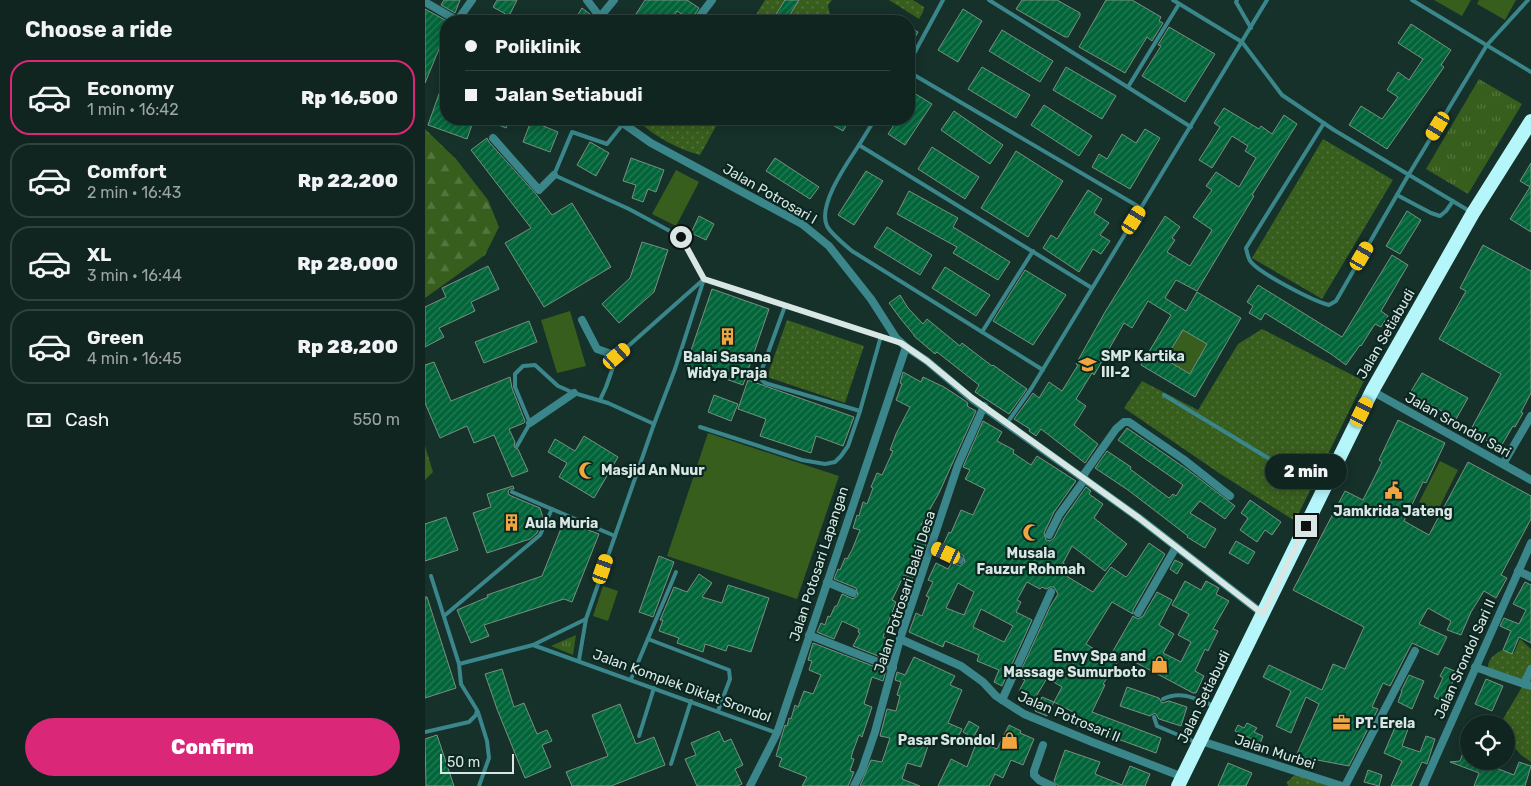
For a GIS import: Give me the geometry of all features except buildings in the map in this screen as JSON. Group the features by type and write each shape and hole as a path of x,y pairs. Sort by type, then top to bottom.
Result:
{"highway":[{"name":"Jalan Setiabudi","path":"1181,781 1372,391 1473,213 1531,121"}],"street":[{"path":"462,15 472,0"},
{"path":"587,0 600,15"},
{"path":"605,15 614,0"},
{"path":"701,15 712,0"},
{"path":"425,2 448,15"},
{"name":"Jalan Potrosari I","path":"628,125 651,143 802,224 817,235 829,246 871,299 896,338 903,345 1139,518 1263,614"},
{"path":"493,138 539,190 554,175"},
{"path":"583,320 597,349 617,356"},
{"name":"Jalan Potosari Lapangan","path":"751,786 777,733 903,345"},
{"name":"Jalan Srondol Sari","path":"1372,391 1531,480"},
{"path":"530,423 575,393"},
{"name":"Jalan Potrosari Balai Desa","path":"854,786 862,770 901,639 958,465 984,406"},
{"path":"1503,464 1531,416"},
{"path":"1049,535 1059,515 1083,478 1116,429 1124,422 1129,422 1183,459 1230,496"},
{"name":"Jalan Srondol Sari II","path":"1423,786 1531,543"},
{"path":"932,546 960,560"},
{"path":"1137,613 1176,547"},
{"path":"1518,571 1531,577"},
{"path":"827,582 853,593"},
{"path":"1002,700 1051,592"},
{"path":"809,635 893,668"},
{"name":"Jalan Potrosari II","path":"901,639 961,666 983,682 1002,700 1024,714 1181,781"},
{"path":"1344,786 1415,651"},
{"path":"1475,667 1528,685 1531,669"},
{"name":"Jalan Murbei","path":"1200,743 1344,786"},
{"path":"1043,745 1034,776 1052,786"}],"lane":[{"path":"915,52 943,0"},
{"path":"989,0 1191,127"},
{"path":"1173,0 1242,42 1282,94 1324,123 1473,213"},
{"path":"1237,0 1236,2 1251,28"},
{"path":"1007,423 1043,370 1267,0"},
{"path":"1412,0 1531,72"},
{"path":"1324,123 1246,248 1250,262 1269,276 1318,302 1329,305 1336,301 1409,174 1487,45 1528,0"},
{"path":"1128,87 1179,4"},
{"path":"915,76 1141,208"},
{"path":"620,125 607,144 572,132 554,175 629,209 681,237 704,279 881,336 903,345"},
{"path":"871,125 833,186 825,209 827,226 852,251 1043,370"},
{"path":"859,145 1092,288"},
{"path":"1397,195 1431,214 1440,216 1453,201"},
{"path":"982,332 1033,252"},
{"path":"600,400 617,356 704,279"},
{"name":"Jalan Komplek Diklat Srondol","path":"579,660 586,619 675,369 704,279"},
{"path":"785,306 761,372 761,379 765,383 860,411"},
{"path":"700,427 802,460 825,464 835,462 847,446 860,411 881,336"},
{"path":"517,446 530,423 515,387 515,374 523,366 535,365 558,386 608,402 654,424"},
{"path":"1164,395 1323,492"},
{"path":"511,492 615,536"},
{"path":"444,616 540,535 553,510"},
{"path":"631,679 676,572"},
{"path":"431,576 459,664 461,684 477,710 487,740 489,758 479,786"},
{"path":"459,664 533,645 586,619"},
{"path":"648,639 729,670 730,679 718,711"},
{"name":"Jalan Komplek Diklat Srondol","path":"533,645 777,733"},
{"path":"639,736 654,688"},
{"path":"1163,699 1172,694 1180,694 1218,708"},
{"path":"671,764 691,701"},
{"path":"425,732 469,722 475,718 477,710"},
{"path":"1155,717 1157,726 1200,743"}],"green space":[{"path":"765,0 832,0 828,5 830,15 756,15"},
{"path":"889,0 913,0 924,7 919,19"},
{"path":"1434,0 1471,0 1462,16"},
{"path":"1479,0 1516,0 1505,20 1477,4"},
{"path":"1479,79 1522,104 1468,194 1426,169"},
{"path":"643,125 717,125 700,155 666,141"},
{"path":"425,129 456,159 488,200 499,227 485,255 425,298"},
{"path":"1323,139 1393,180 1322,299 1252,258"},
{"path":"676,170 699,182 676,226 652,214"},
{"path":"570,311 586,366 557,373 541,320"},
{"path":"787,320 864,346 845,403 767,377"},
{"path":"1262,329 1364,381 1295,521 1219,473 1124,408 1142,381 1198,410 1238,344"},
{"path":"1183,330 1207,344 1190,374 1165,359"},
{"path":"708,433 839,476 797,599 667,556"},
{"path":"425,446 433,472 425,480"},
{"path":"1440,461 1458,470 1437,512 1419,502"},
{"path":"603,586 618,591 608,621 593,616"},
{"path":"576,635 573,655 551,646"},
{"path":"1520,639 1531,649 1531,762 1515,748 1515,715 1505,715 1522,687 1487,676 1489,663 1494,655 1502,650 1514,653"},
{"path":"1299,771 1341,786 1288,786 1287,782"}],"place":[{"name":"Balai Sasana Widya Praja","path":"727,337"},
{"name":"SMP Kartika III-2","path":"1087,364"},
{"name":"Masjid An Nuur","path":"587,470"},
{"name":"Jamkrida Jateng","path":"1393,491"},
{"name":"Aula Muria","path":"511,523"},
{"name":"Musala Fauzur Rohmah","path":"1031,533"},
{"name":"Envy Spa and Massage Sumurboto","path":"1160,664"},
{"name":"PT. Erela","path":"1341,723"},
{"name":"Pasar Srondol","path":"1009,740"}],"route":[{"path":"681,237 704,279 901,343 927,361 972,398 1139,518 1263,614 1306,526"}]}
